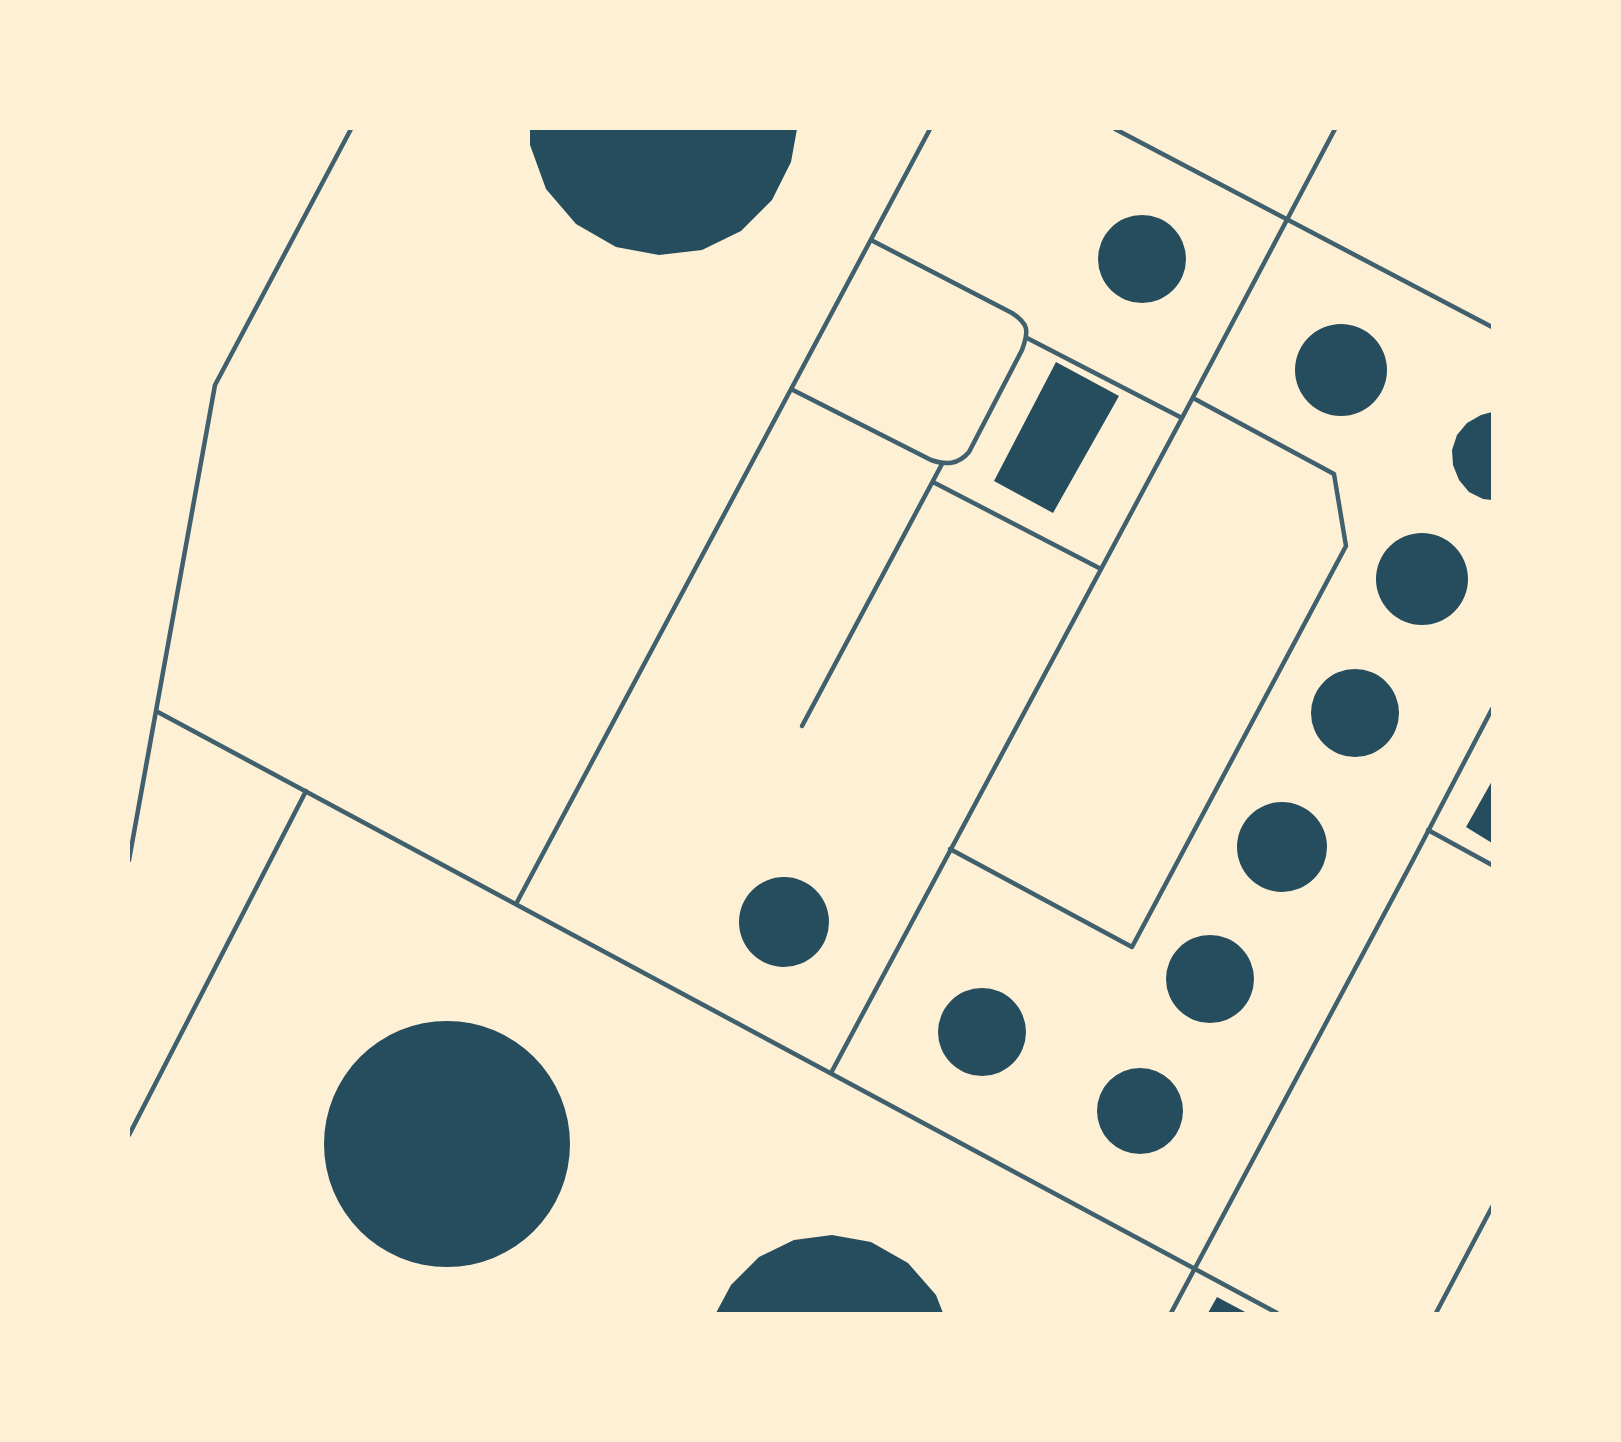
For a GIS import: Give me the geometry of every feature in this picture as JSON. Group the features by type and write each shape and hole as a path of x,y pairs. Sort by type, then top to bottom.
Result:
{"lane":[{"path":"129,860 216,385 351,129"},
{"path":"516,904 930,129"},
{"path":"1115,129 1492,327"},
{"path":"831,1073 1335,129"},
{"path":"792,389 942,464 957,462 969,452 1027,338 1024,323 1020,318 871,240"},
{"path":"1027,338 1182,418"},
{"path":"950,849 1132,947 1346,546 1334,474 1192,399"},
{"path":"802,726 942,464"},
{"path":"933,482 1101,569"},
{"path":"1171,1313 1492,708"},
{"path":"156,711 1278,1313"},
{"path":"129,1135 306,791"},
{"path":"1428,830 1492,865"},
{"path":"1436,1313 1492,1207"}],"building":[{"path":"530,129 797,129 791,162 772,200 741,231 702,250 659,255 616,247 576,224 546,189 530,145"},
{"path":"1133,215 1151,215 1167,222 1179,234 1186,250 1186,268 1179,284 1167,296 1151,303 1133,303 1117,296 1105,284 1098,268 1098,250 1105,234 1117,222"},
{"path":"1341,324 1359,327 1374,337 1384,352 1387,370 1384,388 1374,403 1359,413 1341,416 1323,413 1308,403 1298,388 1295,370 1298,352 1308,337 1323,327"},
{"path":"1056,362 1119,396 1053,513 994,481"},
{"path":"1492,412 1492,500 1483,499 1469,492 1459,480 1453,465 1452,450 1457,435 1467,423"},
{"path":"1422,533 1448,541 1460,553 1468,579 1460,605 1448,617 1422,625 1396,617 1384,605 1376,579 1384,553 1396,541"},
{"path":"1355,669 1380,676 1392,688 1399,713 1392,738 1380,750 1355,757 1330,750 1318,738 1311,713 1318,688 1330,676"},
{"path":"1492,781 1492,843 1466,827"},
{"path":"1282,802 1299,806 1314,815 1323,830 1327,847 1323,864 1314,879 1299,888 1282,892 1265,888 1250,879 1241,864 1237,847 1241,830 1250,815 1265,806"},
{"path":"784,877 801,880 816,890 826,905 829,922 826,939 816,954 801,964 784,967 767,964 752,954 742,939 739,922 742,905 752,890 767,880"},
{"path":"1210,935 1227,939 1241,948 1250,962 1254,979 1250,996 1241,1010 1227,1019 1210,1023 1193,1019 1179,1010 1170,996 1166,979 1170,962 1179,948 1193,939"},
{"path":"982,988 999,991 1013,1001 1023,1015 1026,1032 1023,1049 1013,1063 999,1073 982,1076 965,1073 951,1063 941,1049 938,1032 941,1015 951,1001 965,991"},
{"path":"435,1021 459,1021 483,1026 505,1035 534,1057 556,1086 561,1097 568,1120 570,1144 568,1168 561,1191 556,1202 534,1231 505,1253 483,1262 459,1267 435,1267 411,1262 389,1253 369,1239 352,1222 338,1202 329,1180 324,1156 324,1132 329,1108 338,1086 352,1066 369,1049 389,1035 411,1026"},
{"path":"1140,1068 1157,1071 1171,1080 1180,1094 1183,1111 1180,1128 1171,1142 1157,1151 1140,1154 1123,1151 1109,1142 1100,1128 1097,1111 1100,1094 1109,1080 1123,1071"},
{"path":"832,1235 871,1242 908,1263 936,1295 943,1313 716,1313 731,1285 759,1257 794,1240"},
{"path":"1217,1297 1247,1313 1208,1313"}]}
